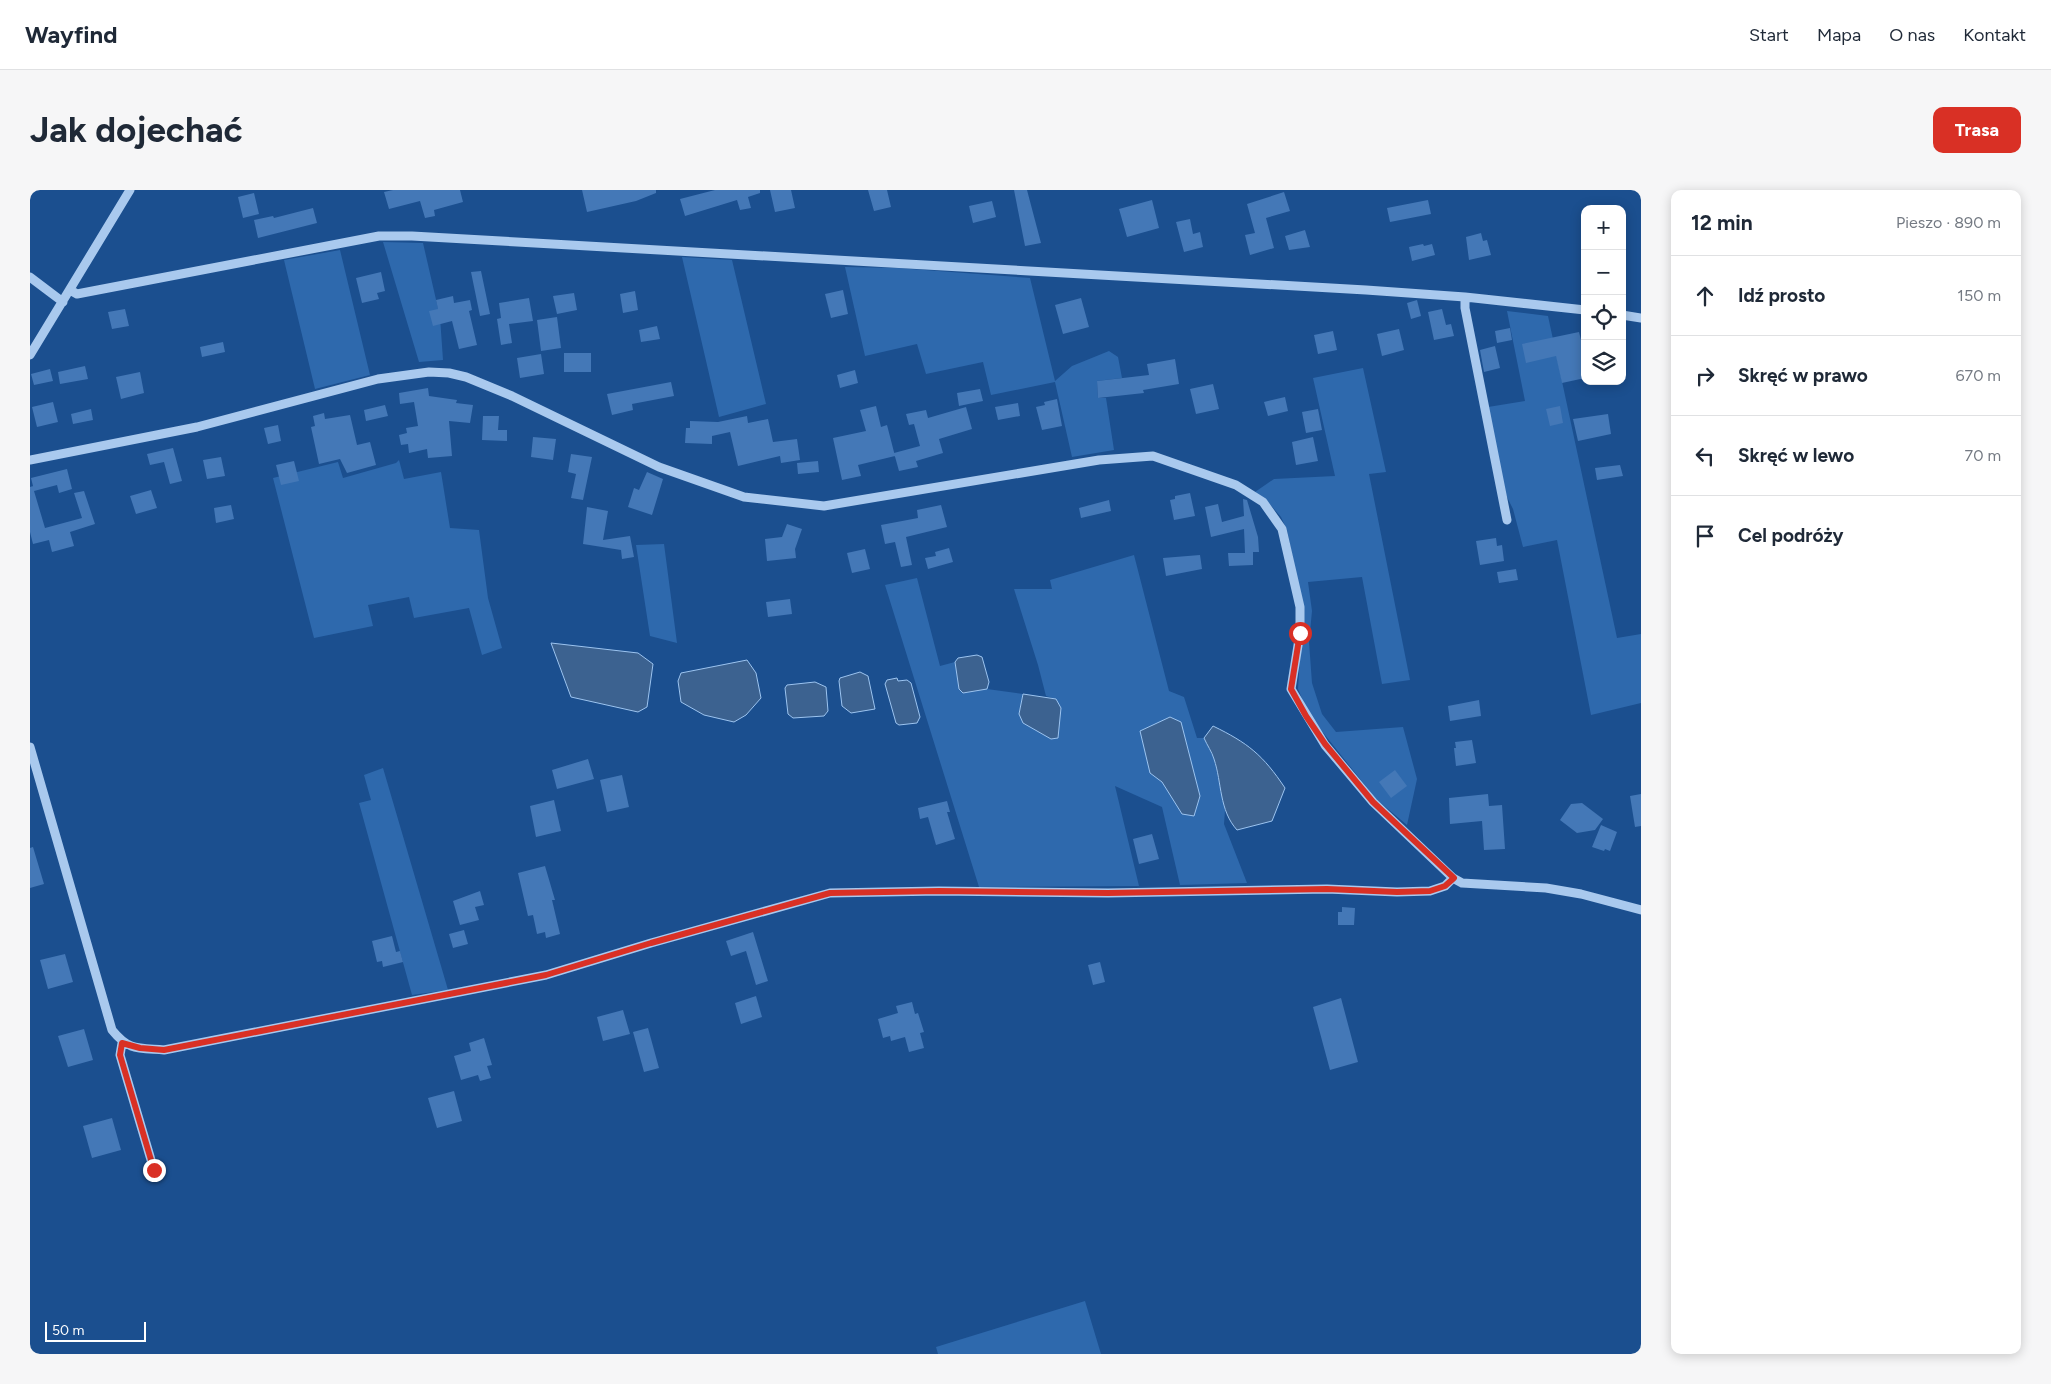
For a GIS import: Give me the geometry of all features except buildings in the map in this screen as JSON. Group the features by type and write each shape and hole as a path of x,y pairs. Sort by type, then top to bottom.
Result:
{"street":[{"path":"30,355 130,190"},
{"path":"70,290 77,294 379,236 412,236 848,259 1465,297 1581,310"},
{"path":"30,277 63,302"},
{"path":"1465,297 1465,308 1507,520"},
{"path":"1626,316 1641,318"},
{"path":"30,460 198,427 378,379 429,372 449,373 512,396 659,467 744,497 824,506 1099,460 1153,456 1236,485 1263,502 1282,529 1300,607 1300,633 1291,689 1325,744 1373,802 1454,878 1462,883 1546,888 1581,894 1641,910"},
{"path":"30,747 112,1030 122,1043 140,1048 164,1050 546,975 651,943 830,893 949,891 1108,893 1327,889 1397,892 1430,891 1445,886 1454,878"},
{"path":"122,1043 120,1055 154,1170"}],"shaded area":[{"path":"383,242 423,243 440,317 443,360 419,362"},
{"path":"340,250 370,375 315,389 284,260"},
{"path":"682,257 732,260 766,404 719,417"},
{"path":"845,267 898,268 1030,278 1055,381 1072,366 1109,351 1118,357 1122,378 1097,381 1098,398 1106,398 1114,450 1072,457 1055,382 991,395 983,362 926,374 917,344 865,356"},
{"path":"1507,311 1548,316 1617,638 1641,634 1641,703 1591,715 1557,540 1523,547 1513,509 1506,495 1488,407 1525,401"},
{"path":"1363,368 1386,472 1369,474 1410,680 1382,684 1362,577 1308,582 1312,611 1309,642 1312,683 1322,714 1336,732 1403,727 1417,779 1407,825 1376,799 1309,715 1298,689 1303,607 1287,530 1281,517 1268,502 1255,492 1274,479 1335,476 1313,378"},
{"path":"399,460 404,479 441,472 450,528 479,530 488,598 502,648 482,655 469,608 414,618 409,597 368,605 373,626 314,638 273,478 338,462 343,478 396,463"},
{"path":"664,544 677,643 650,636 636,545"},
{"path":"1134,555 1169,691 1184,697 1197,738 1204,738 1214,759 1225,810 1224,824 1247,883 1180,885 1162,807 1115,786 1139,886 979,887 885,585 917,578 940,666 955,662 959,689 963,693 987,689 1023,694 1019,714 1051,739 1058,738 1056,699 1046,696 1014,589 1052,589 1050,580"},
{"path":"551,643 638,653 653,664 647,707 638,712 571,697"},
{"path":"977,655 982,657 989,682 987,689 963,693 959,689 955,662 958,658"},
{"path":"747,660 756,673 761,698 746,715 734,722 704,715 681,702 678,681 681,673"},
{"path":"860,672 868,676 875,709 851,713 842,706 839,681 840,678"},
{"path":"897,678 898,681 907,680 911,683 920,717 917,723 899,725 896,723 885,684 887,680"},
{"path":"815,682 826,687 828,711 824,716 793,718 788,714 785,688 787,685"},
{"path":"1023,694 1056,699 1061,708 1058,738 1051,739 1023,723 1019,714"},
{"path":"1170,717 1181,722 1200,796 1194,816 1182,814 1162,782 1150,773 1140,731"},
{"path":"1213,726 1236,738 1254,751 1262,758 1285,788 1272,821 1237,830 1231,822 1224,805 1217,768 1204,738"},
{"path":"383,768 448,990 412,995 359,803 371,800 364,775"},
{"path":"1085,1301 1101,1354 938,1354 936,1347"}],"route":[{"path":"154,1170 120,1055 122,1043 140,1048 164,1050 546,975 651,943 830,893 1027,891 1108,893 1327,889 1397,892 1430,891 1445,886 1454,878 1373,802 1325,744 1306,716 1291,689 1293,665 1300,633"}]}
